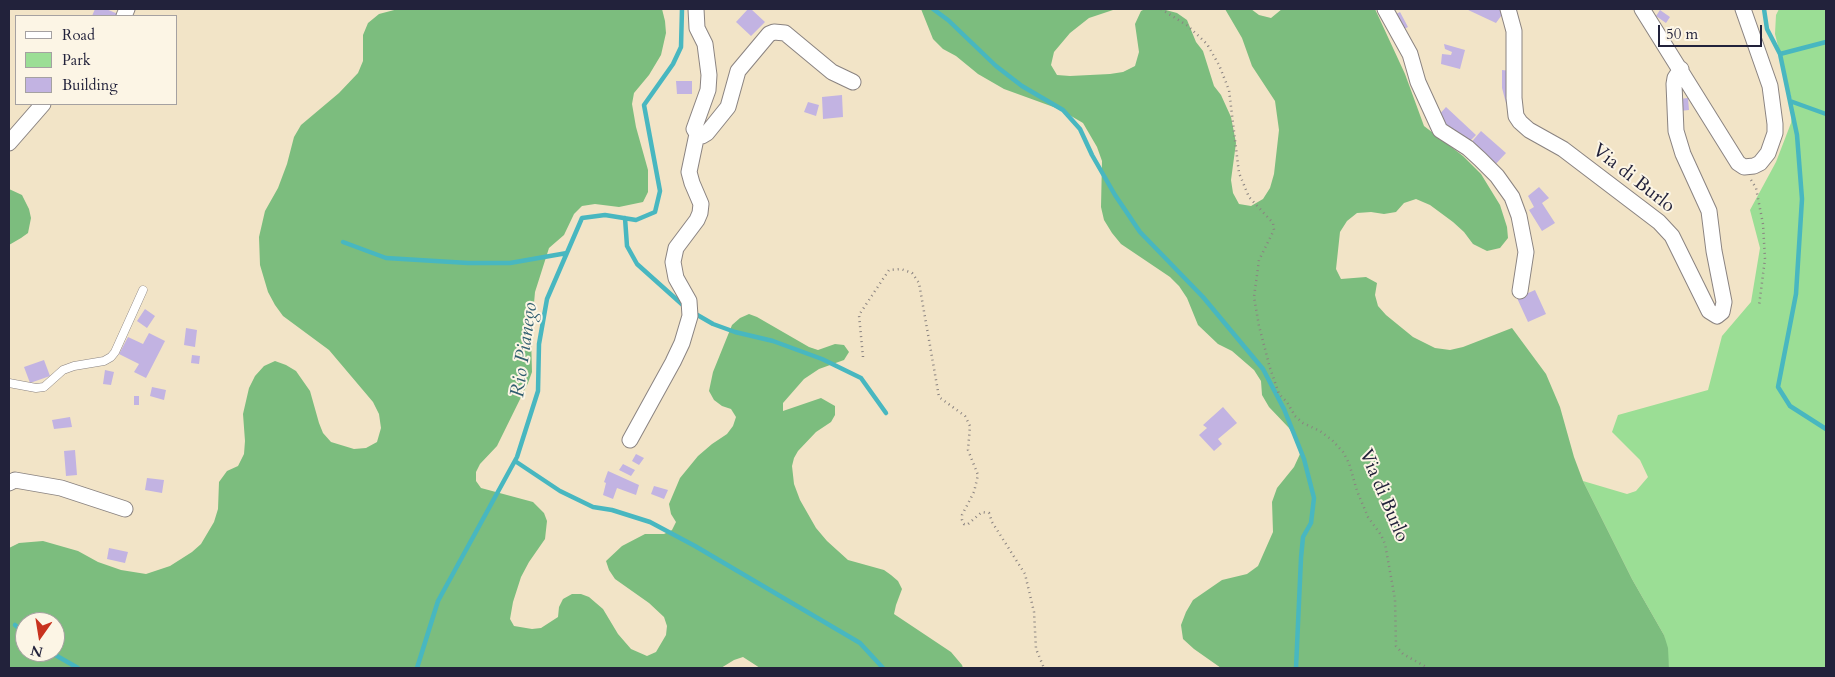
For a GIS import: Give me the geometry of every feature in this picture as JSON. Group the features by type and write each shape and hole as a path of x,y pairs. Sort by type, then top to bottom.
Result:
{"street":[{"path":"630,440 673,362 682,343 690,316 689,301 676,278 673,262 676,248 697,220 701,204 689,172 697,134 694,129 708,90 705,44 697,28 696,9"},
{"path":"1386,9 1410,54 1418,82 1440,130 1468,148 1480,159 1497,176 1512,197 1521,224 1526,252 1520,291"},
{"name":"Via di Burlo","path":"1508,9 1514,31 1514,98 1516,116 1520,122 1529,130 1563,149 1659,222 1675,241 1709,312 1717,316 1722,312 1724,302 1714,251 1709,211 1683,154 1676,131 1674,84 1675,78 1681,69"},
{"path":"1642,9 1738,163 1744,168 1760,163 1768,153 1775,134 1775,124 1770,86 1743,9"},
{"path":"697,134 702,136 707,133 728,107 738,70 768,34 774,32 785,33 832,72 853,82"},
{"path":"9,143 42,105"},
{"path":"9,482 15,480 61,488 125,509"}],"lane":[{"path":"9,383 36,388 44,387 63,370 74,366 104,361 110,357 115,352 143,290"}],"path":[{"name":"Via di Burlo","path":"1161,9 1188,26 1206,44 1219,64 1229,90 1238,173 1250,197 1273,223 1274,230 1259,260 1254,297 1259,326 1279,394 1287,402 1295,416 1303,423 1320,431 1332,440 1349,463 1368,517 1385,544 1395,599 1396,646 1404,654 1428,668"},
{"path":"1744,168 1756,188 1763,224 1765,258 1759,306"},
{"path":"863,357 859,315 889,270 901,269 912,274 919,283 939,397 965,416 970,426 968,450 978,475 974,492 962,515 962,520 967,525 982,512 989,513 992,522 1025,574 1034,612 1036,649 1044,668"}],"green space":[{"path":"398,9 662,9 665,21 666,33 661,55 649,75 634,93 632,104 636,127 648,170 648,192 643,202 619,207 595,204 582,206 574,214 564,235 549,248 535,292 531,337 532,372 497,446 480,464 476,472 476,481 481,488 533,502 544,513 547,521 545,539 521,577 513,602 510,619 514,626 532,629 541,628 558,617 559,607 563,599 572,594 581,594 589,597 603,609 618,634 631,649 647,656 656,652 666,635 667,626 664,617 649,603 615,579 606,561 622,546 645,534 664,534 672,530 676,522 671,514 669,504 680,478 698,456 727,434 733,426 736,417 731,409 722,406 714,400 709,391 713,372 732,325 740,318 749,314 809,347 818,350 835,344 844,345 849,352 844,360 819,369 804,379 783,403 783,411 821,398 835,406 835,415 831,422 816,432 794,458 792,466 794,484 800,500 816,528 827,541 848,560 884,570 898,581 902,589 894,614 951,652 963,668 760,668 743,657 721,668 9,668 9,548 19,543 43,541 78,551 98,562 121,570 146,574 170,566 192,552 201,544 214,522 218,509 219,482 227,471 238,466 244,454 243,414 249,388 255,376 264,366 275,361 296,371 310,391 323,433 331,442 354,449 366,448 377,442 381,428 379,414 373,402 329,350 283,316 275,305 268,292 260,265 259,237 265,211 278,188 294,137 301,125 339,93 358,73 363,61 363,35 368,23 379,14"},
{"path":"921,9 1116,9 1089,18 1070,33 1054,52 1051,65 1057,75 1070,76 1123,72 1135,66 1139,52 1135,24 1141,11 1145,9 1162,9 1177,13 1187,20 1196,42 1203,51 1214,86 1221,95 1231,117 1236,143 1231,180 1233,193 1239,204 1251,206 1263,199 1270,188 1274,174 1279,130 1275,101 1252,66 1242,38 1225,9 1251,9 1259,15 1271,18 1282,9 1375,9 1405,74 1424,126 1463,156 1481,174 1500,205 1507,227 1508,238 1500,248 1487,251 1473,244 1453,222 1430,205 1416,199 1404,203 1396,212 1384,214 1371,212 1357,213 1347,221 1340,232 1336,269 1341,279 1366,277 1377,283 1375,295 1378,306 1386,315 1413,337 1435,348 1450,350 1463,347 1512,328 1546,374 1560,407 1583,481 1632,579 1664,635 1668,648 1669,668 1221,668 1194,649 1183,639 1181,625 1186,612 1193,600 1222,580 1247,574 1258,566 1273,532 1272,502 1277,488 1294,467 1300,454 1297,440 1289,428 1269,407 1262,395 1261,381 1254,370 1232,351 1218,344 1198,325 1187,298 1179,286 1170,277 1121,244 1112,233 1104,220 1101,207 1102,161 1097,147 1083,123 1059,109 1004,89 978,74 956,56 943,49 933,39"},
{"path":"1779,9 1826,9 1826,668 1669,668 1664,635 1632,579 1583,481 1627,494 1636,491 1648,477 1640,460 1612,432 1618,415 1708,390 1722,336 1751,302 1760,248 1750,210 1776,162 1791,123 1793,105 1775,34 1776,15"},
{"path":"9,189 22,195 31,218 28,233 9,245"}],"building":[{"path":"95,9 106,9 118,14 117,15 92,15"},
{"path":"748,9 751,9 765,22 751,36 736,22"},
{"path":"1466,9 1500,9 1504,12 1496,23"},
{"path":"1660,10 1670,17 1666,23 1656,16"},
{"path":"1400,12 1408,27 1398,32 1390,17"},
{"path":"1444,44 1465,50 1460,69 1441,64 1442,54 1451,55 1452,52 1445,49"},
{"path":"1502,70 1511,71 1512,103 1506,103 1502,88"},
{"path":"676,81 692,81 692,94 677,94"},
{"path":"842,95 843,117 823,119 822,97"},
{"path":"1688,98 1689,110 1680,111 1679,99"},
{"path":"808,102 819,105 816,116 804,112"},
{"path":"1446,107 1476,135 1466,145 1437,117"},
{"path":"1481,131 1506,153 1492,168 1468,146"},
{"path":"1539,187 1549,198 1542,203 1555,223 1542,231 1529,210 1534,207 1528,196"},
{"path":"1535,290 1546,314 1528,322 1517,298"},
{"path":"145,309 155,316 147,328 137,321"},
{"path":"186,328 197,330 195,347 184,345"},
{"path":"149,333 165,341 146,378 134,372 139,364 119,354 128,337 143,344"},
{"path":"192,355 200,356 199,364 191,363"},
{"path":"44,360 50,376 30,383 24,367"},
{"path":"105,370 114,372 111,385 103,384"},
{"path":"152,387 166,390 164,400 150,396"},
{"path":"134,396 139,396 139,405 134,405"},
{"path":"1223,407 1237,423 1218,439 1222,444 1214,451 1199,435 1207,428 1203,425"},
{"path":"70,417 72,427 54,429 52,420"},
{"path":"75,450 77,475 66,476 64,451"},
{"path":"636,454 644,458 639,465 632,461"},
{"path":"623,464 635,470 631,476 619,470"},
{"path":"608,471 639,485 636,495 617,488 613,499 603,495 606,483 604,482"},
{"path":"147,478 164,480 162,493 145,490"},
{"path":"654,486 668,490 664,499 651,494"},
{"path":"109,548 128,552 125,563 107,559"}],"waterway":[{"name":"Rio Pianego","path":"417,668 438,601 517,457 538,391 539,344 547,299 582,218 605,215 636,220 655,212 660,191 644,105 673,64 681,47 682,9"},
{"path":"933,9 948,20 996,66 1022,86 1063,110 1080,129 1092,155 1115,195 1140,232 1203,297 1263,369 1284,409 1304,459 1314,498 1311,523 1303,537 1296,668"},
{"path":"1764,9 1767,29 1780,54 1797,135 1802,199 1796,294 1778,387 1790,406 1826,429"},
{"path":"1780,54 1826,42"},
{"path":"1790,101 1826,114"},
{"path":"625,218 627,246 637,264 685,307"},
{"path":"343,242 386,258 468,263 510,263 567,253"},
{"path":"694,313 713,324 735,332 773,341 822,359 861,378 886,413"},
{"path":"515,461 560,491 593,507 612,510 650,522 695,546 860,643 883,668"},
{"path":"65,661 78,668"}]}
